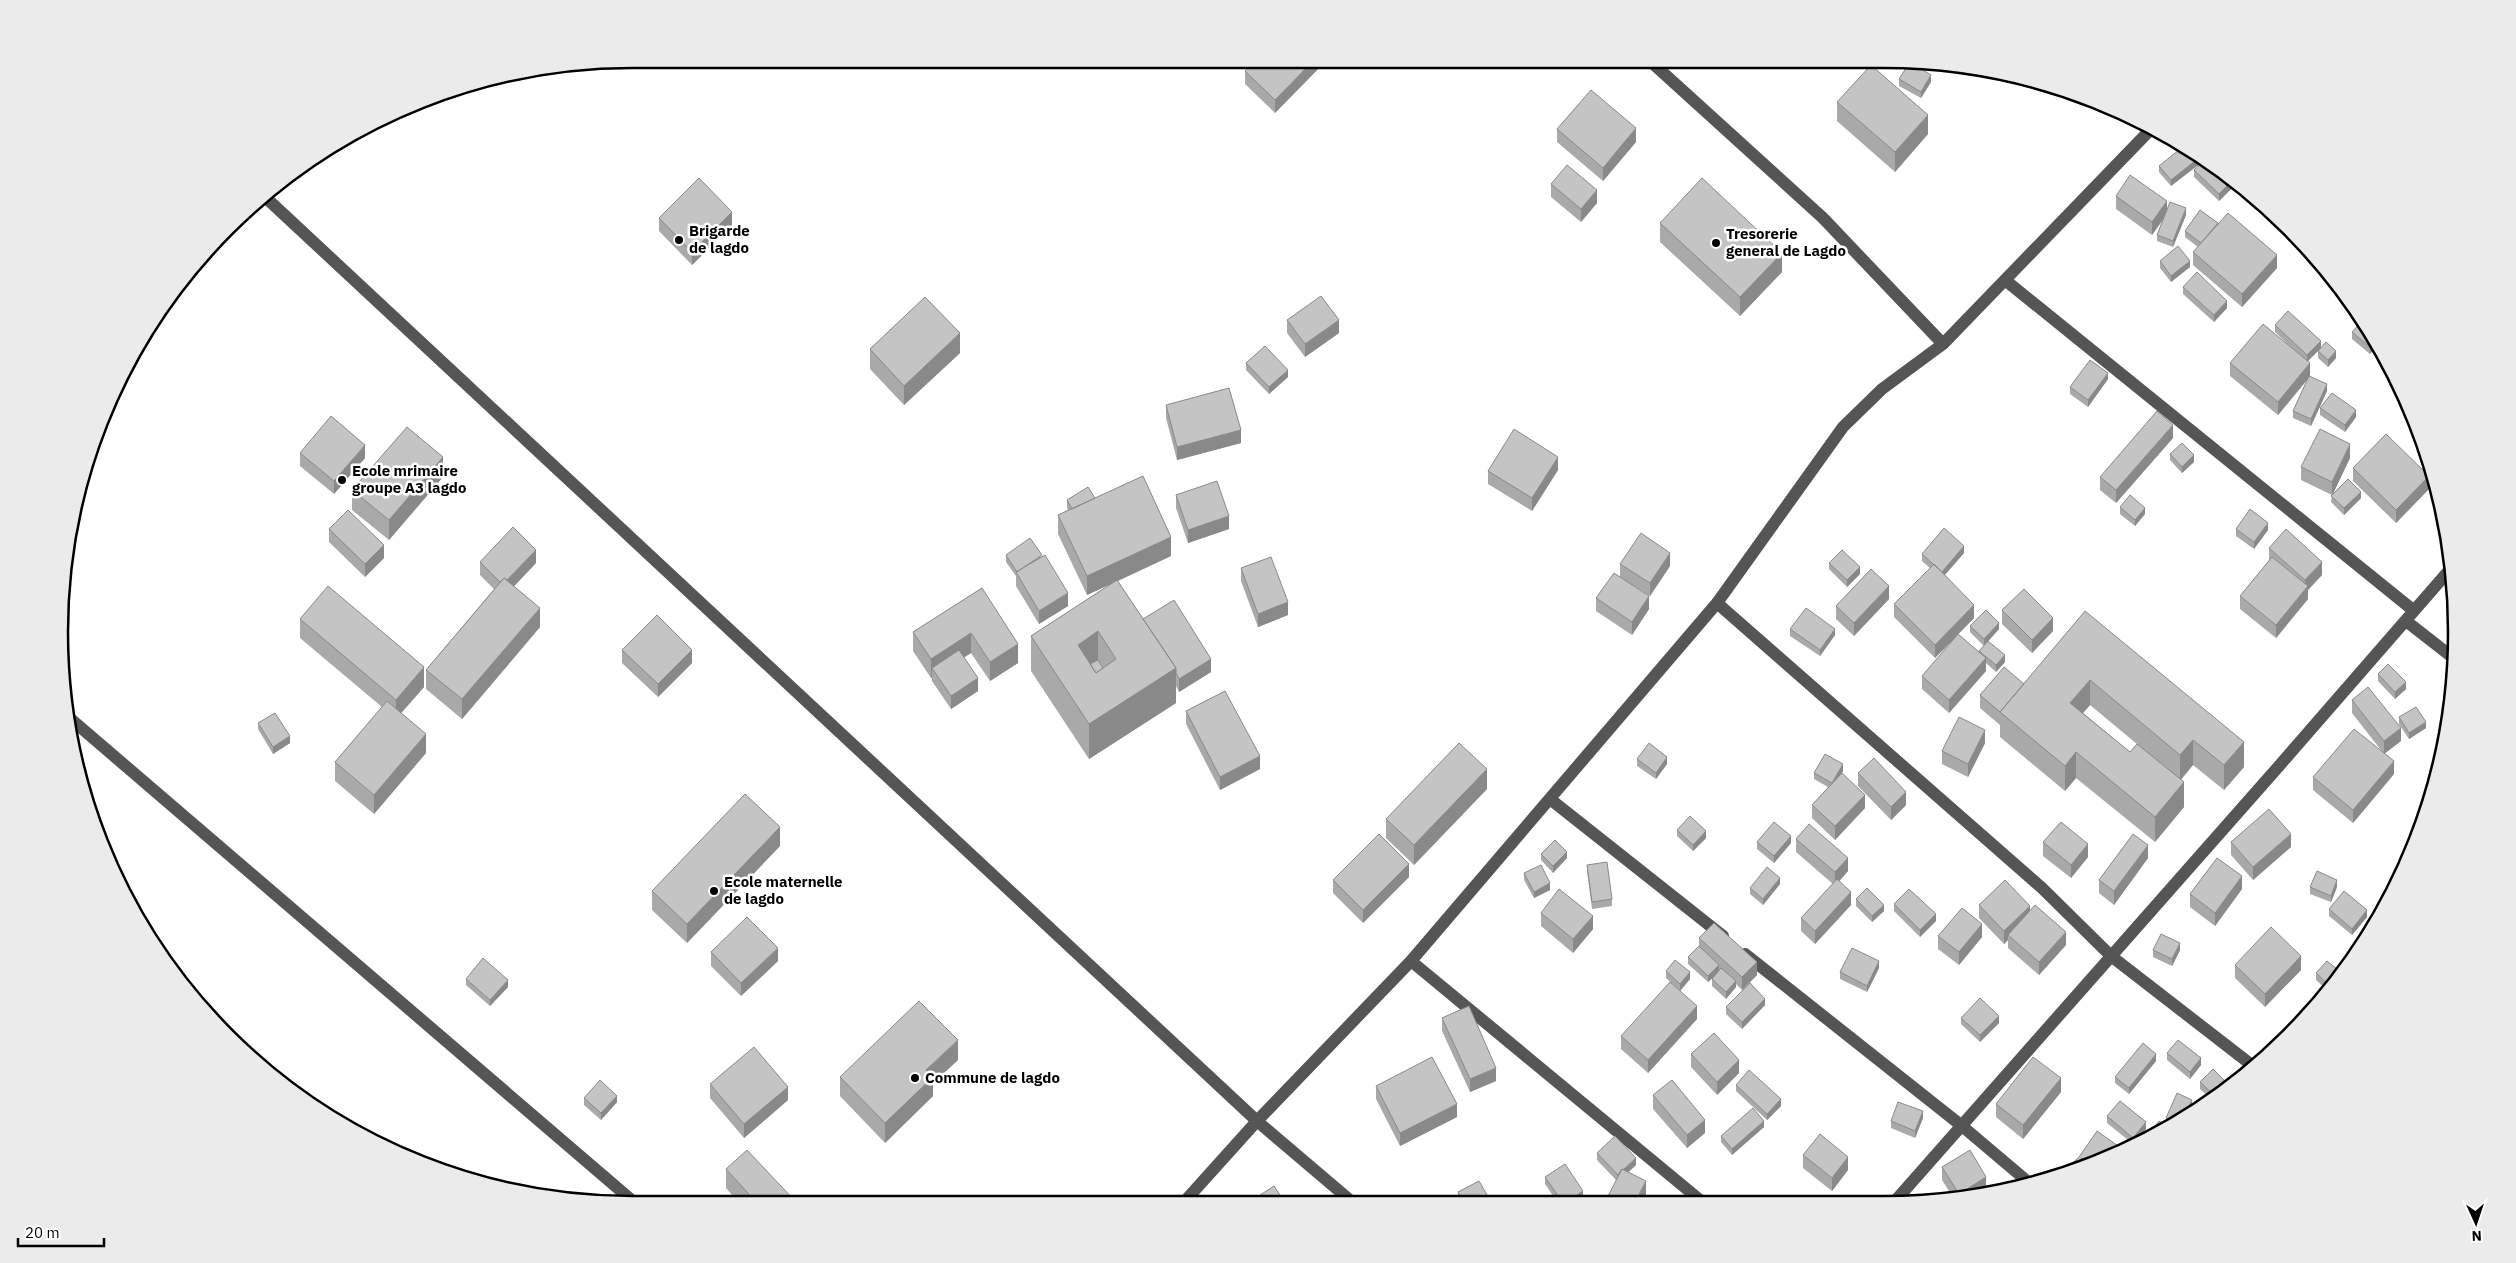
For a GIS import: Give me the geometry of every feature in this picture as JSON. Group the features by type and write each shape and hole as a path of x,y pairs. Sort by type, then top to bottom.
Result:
{"street":[{"path":"1658,68 1823,218 1943,344"},
{"path":"1191,1196 1256,1121 1411,961 1717,603 1843,427 1882,389 1943,344 2147,133"},
{"path":"269,200 1256,1121 1345,1196"},
{"path":"2005,280 2409,616 2447,652"},
{"path":"1900,1195 2445,575"},
{"path":"1717,603 2042,888 2111,956 2248,1062"},
{"path":"75,722 626,1196"},
{"path":"1550,799 1962,1126 2023,1178"},
{"path":"1411,961 1695,1196"}],"building":[{"path":"1248,68 1306,68 1275,100 1245,71"},
{"path":"1868,68 1874,68 1928,115 1895,152 1837,102"},
{"path":"1906,69 1921,69 1931,75 1921,92 1899,79"},
{"path":"1591,90 1636,128 1603,168 1557,129"},
{"path":"2178,151 2195,161 2171,180 2159,166"},
{"path":"2199,164 2229,184 2219,194 2194,170"},
{"path":"1567,165 1597,190 1581,209 1551,184"},
{"path":"2130,175 2167,201 2152,222 2116,196"},
{"path":"699,178 732,212 692,252 659,218"},
{"path":"1702,178 1782,253 1740,297 1660,223"},
{"path":"2170,202 2186,208 2173,241 2157,235"},
{"path":"2200,210 2218,223 2201,243 2185,231"},
{"path":"2228,213 2277,255 2242,294 2193,252"},
{"path":"2178,246 2190,261 2171,276 2160,261"},
{"path":"2197,272 2227,301 2214,315 2183,287"},
{"path":"1321,296 1339,320 1305,344 1287,320"},
{"path":"925,297 960,333 904,386 870,349"},
{"path":"2288,311 2321,341 2307,355 2275,325"},
{"path":"2263,324 2310,363 2278,402 2230,363"},
{"path":"2358,326 2371,346 2370,347 2352,332"},
{"path":"2326,342 2336,351 2328,360 2318,351"},
{"path":"1265,346 1288,370 1269,387 1246,363"},
{"path":"2090,360 2108,373 2088,400 2070,387"},
{"path":"2309,376 2327,384 2311,419 2293,411"},
{"path":"1229,388 1241,430 1177,447 1166,405"},
{"path":"2332,393 2356,410 2345,425 2320,408"},
{"path":"2157,411 2173,425 2116,490 2100,477"},
{"path":"331,416 365,445 334,481 300,453"},
{"path":"407,427 443,457 389,520 352,490"},
{"path":"1514,429 1558,457 1532,498 1488,471"},
{"path":"2320,429 2350,444 2332,482 2301,467"},
{"path":"2386,434 2425,472 2427,478 2396,510 2353,468"},
{"path":"2182,443 2194,455 2182,467 2170,454"},
{"path":"1143,476 1171,537 1087,576 1058,515"},
{"path":"2348,479 2361,492 2344,508 2331,496"},
{"path":"1217,481 1229,516 1188,530 1176,495"},
{"path":"1088,487 1095,498 1072,509 1067,500"},
{"path":"2130,495 2145,508 2135,520 2120,507"},
{"path":"2250,509 2268,523 2254,542 2236,529"},
{"path":"348,510 384,545 365,564 329,529"},
{"path":"513,527 536,550 507,580 504,578 500,582 480,562"},
{"path":"1944,528 1964,546 1942,572 1922,554"},
{"path":"2286,529 2322,562 2305,580 2269,548"},
{"path":"1641,533 1670,553 1650,583 1620,564"},
{"path":"1030,538 1042,555 1017,572 1006,555"},
{"path":"1842,550 1860,567 1847,580 1829,563"},
{"path":"1045,555 1068,593 1039,611 1016,572"},
{"path":"1271,557 1288,602 1258,614 1241,568"},
{"path":"2272,557 2308,586 2276,625 2240,596"},
{"path":"1934,564 1974,605 1935,645 1894,604"},
{"path":"1871,569 1889,586 1854,623 1836,606"},
{"path":"1614,573 1649,596 1632,622 1596,598"},
{"path":"504,578 540,608 462,699 426,670"},
{"path":"1117,580 1176,668 1089,724 1031,636","holes":["1098,631 1116,659 1096,673 1078,645"]},
{"path":"328,586 424,667 396,700 300,619"},
{"path":"982,588 1018,644 990,662 971,633 931,659 913,632"},
{"path":"2024,589 2053,618 2032,640 2002,610"},
{"path":"1174,600 1211,659 1179,679 1176,668 1143,619"},
{"path":"1806,608 1835,629 1820,650 1790,629"},
{"path":"1986,610 1999,623 1984,639 1970,626"},
{"path":"2085,611 2244,742 2224,765 2193,740 2180,755 2090,680 2070,703 2130,752 2137,744 2184,782 2155,817 2076,752 2065,766 2000,712"},
{"path":"657,615 692,650 658,684 622,650"},
{"path":"1958,634 1986,658 1949,700 1922,676"},
{"path":"1988,641 2005,655 1996,665 1979,651"},
{"path":"959,650 978,678 951,696 932,668"},
{"path":"1098,660 1103,668 1096,673 1090,664"},
{"path":"2388,664 2406,682 2395,692 2378,674"},
{"path":"2004,667 2024,684 2000,712 1980,695"},
{"path":"2368,687 2401,728 2384,741 2352,700"},
{"path":"1225,691 1260,756 1220,777 1186,711"},
{"path":"387,701 426,734 374,795 335,762"},
{"path":"2416,707 2426,722 2409,733 2399,717"},
{"path":"275,713 290,736 273,747 258,723"},
{"path":"1959,717 1985,730 1968,764 1942,751"},
{"path":"2354,729 2394,761 2353,810 2313,777"},
{"path":"1459,743 1487,769 1414,845 1386,819"},
{"path":"1649,743 1667,757 1656,773 1637,759"},
{"path":"1825,754 1843,764 1832,783 1814,773"},
{"path":"1874,758 1906,792 1891,807 1858,773"},
{"path":"1842,773 1865,795 1835,826 1812,805"},
{"path":"745,794 780,827 687,924 652,891"},
{"path":"2269,809 2291,834 2253,867 2231,842"},
{"path":"1690,816 1706,831 1693,845 1677,830"},
{"path":"1774,822 1791,836 1774,856 1757,842"},
{"path":"2061,822 2088,844 2071,865 2043,842"},
{"path":"1809,824 1848,858 1835,872 1796,839"},
{"path":"1379,834 1409,864 1363,910 1333,880"},
{"path":"2133,834 2148,845 2114,891 2099,880"},
{"path":"1555,840 1567,852 1553,866 1541,854"},
{"path":"2217,858 2242,876 2215,913 2190,894"},
{"path":"1607,862 1612,899 1592,902 1587,865"},
{"path":"1541,865 1550,883 1534,892 1524,873"},
{"path":"1767,867 1780,878 1763,899 1750,888"},
{"path":"2317,871 2337,880 2331,896 2310,887"},
{"path":"1837,879 1851,892 1815,931 1801,918"},
{"path":"2005,880 2030,906 2004,931 1979,905"},
{"path":"1867,888 1884,905 1872,916 1856,899"},
{"path":"1559,889 1593,916 1573,939 1541,913"},
{"path":"1909,889 1936,914 1920,930 1894,904"},
{"path":"2344,891 2367,910 2352,929 2329,909"},
{"path":"2035,905 2066,932 2039,962 2008,935"},
{"path":"1962,908 1982,924 1959,952 1938,936"},
{"path":"747,917 778,948 741,983 711,952"},
{"path":"1714,923 1757,962 1742,977 1699,938"},
{"path":"2271,927 2301,956 2265,994 2235,965"},
{"path":"2161,934 2180,943 2172,959 2153,950"},
{"path":"1699,946 1719,965 1708,976 1688,957"},
{"path":"1852,948 1879,961 1867,986 1840,972"},
{"path":"483,958 508,980 490,1000 466,979"},
{"path":"1675,960 1690,972 1680,984 1666,971"},
{"path":"2327,961 2336,969 2326,982 2316,973"},
{"path":"1721,968 1736,981 1726,992 1712,979"},
{"path":"1670,982 1697,1006 1648,1060 1621,1036"},
{"path":"1750,983 1765,999 1742,1022 1726,1007"},
{"path":"1980,998 1999,1016 1980,1035 1961,1018"},
{"path":"919,1001 958,1040 926,1070 933,1077 885,1123 840,1077"},
{"path":"1469,1006 1496,1068 1470,1079 1442,1018"},
{"path":"1714,1033 1739,1060 1717,1082 1691,1054"},
{"path":"2178,1040 2201,1058 2190,1072 2167,1053"},
{"path":"2143,1043 2156,1054 2129,1088 2115,1077"},
{"path":"754,1047 788,1087 744,1124 710,1084"},
{"path":"1432,1057 1457,1104 1400,1133 1376,1086"},
{"path":"2033,1057 2061,1078 2023,1125 1996,1104"},
{"path":"2213,1069 2225,1081 2210,1091 2200,1082"},
{"path":"1749,1070 1781,1099 1767,1114 1736,1085"},
{"path":"600,1080 617,1096 601,1113 584,1098"},
{"path":"1672,1080 1705,1120 1687,1135 1653,1095"},
{"path":"2177,1093 2192,1100 2190,1105 2168,1119 2166,1118"},
{"path":"2120,1101 2146,1122 2133,1138 2107,1116"},
{"path":"1898,1102 1923,1111 1915,1131 1891,1121"},
{"path":"1753,1108 1764,1121 1732,1149 1721,1136"},
{"path":"2097,1131 2117,1145 2083,1159 2081,1158 2083,1160 2072,1164 2079,1157"},
{"path":"1820,1134 1848,1157 1832,1178 1803,1155"},
{"path":"1615,1136 1636,1158 1622,1169 1618,1175 1597,1153"},
{"path":"747,1150 790,1196 751,1196 726,1169"},
{"path":"1970,1150 1986,1177 1966,1190 1957,1191 1942,1167"},
{"path":"1565,1164 1583,1191 1575,1196 1558,1196 1545,1177"},
{"path":"1622,1169 1646,1181 1638,1196 1608,1196"},
{"path":"1479,1181 1487,1195 1460,1196 1458,1192"},
{"path":"1274,1186 1281,1196 1259,1196"}],"place":[{"name":"Brigarde de lagdo","path":"679,240"},
{"name":"Tresorerie general de Lagdo","path":"1716,243"},
{"name":"Ecole mrimaire groupe A3 lagdo","path":"342,480"},
{"name":"Ecole maternelle de lagdo","path":"714,891"},
{"name":"Commune de lagdo","path":"915,1078"}]}
